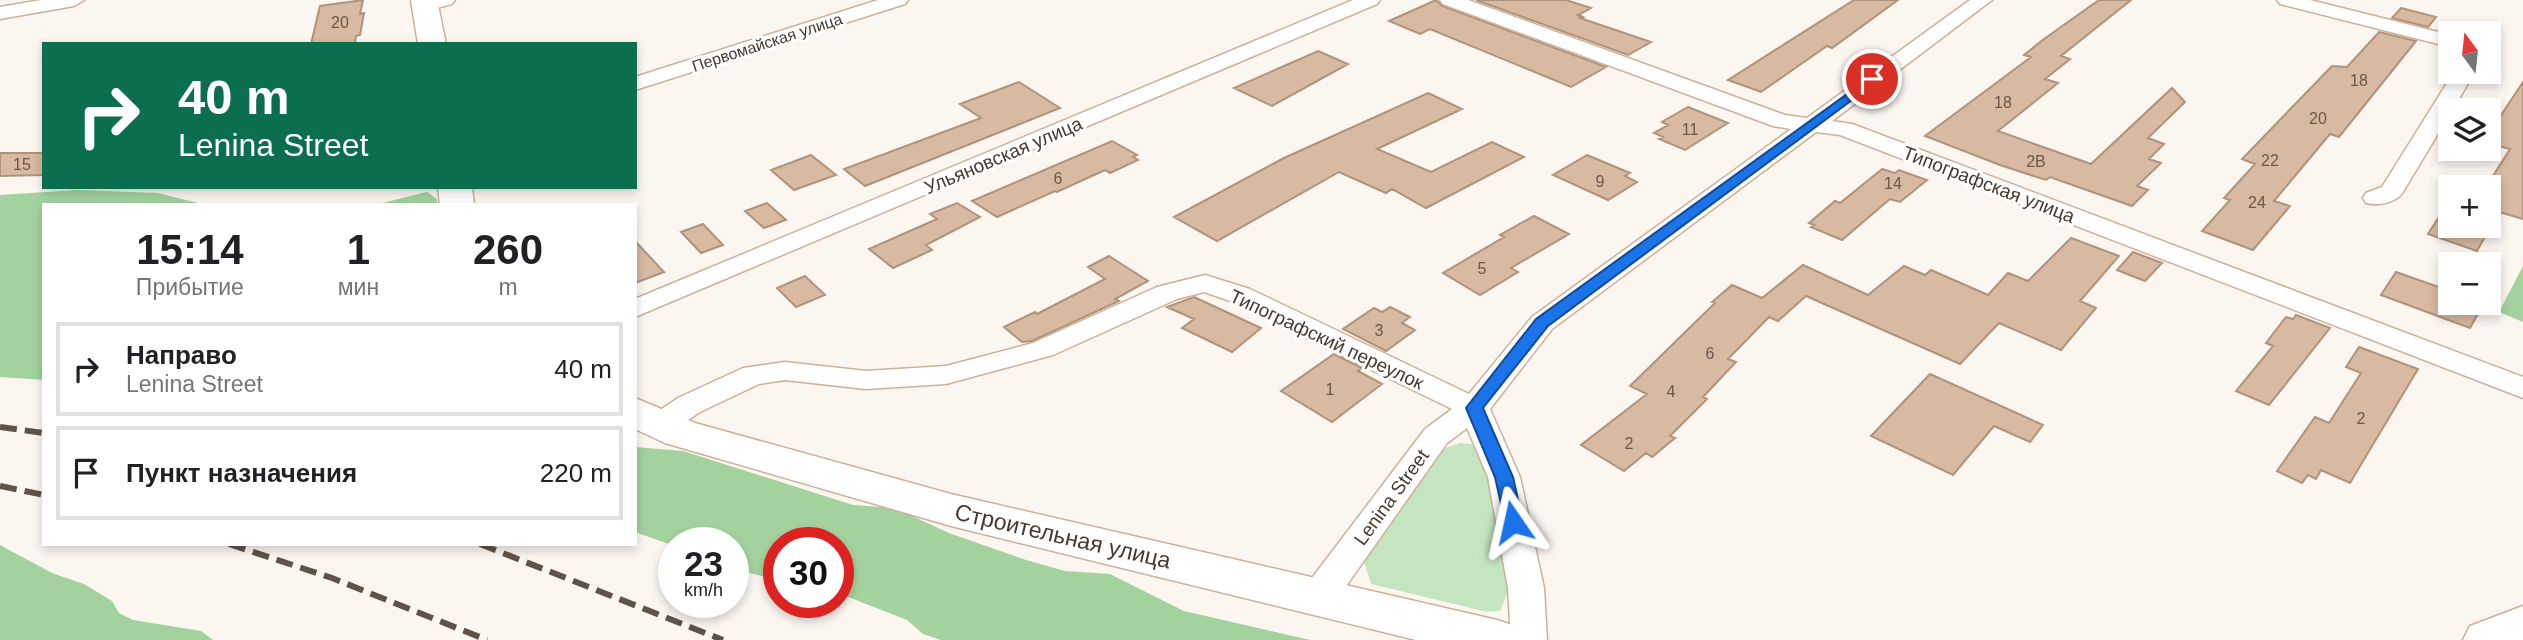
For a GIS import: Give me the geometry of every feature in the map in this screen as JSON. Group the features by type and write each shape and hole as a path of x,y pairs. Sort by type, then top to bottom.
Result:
{"street":[{"path":"0,13 74,0"},
{"name":"Первомайская улица","path":"637,83 898,0"},
{"name":"Ульяновская улица","path":"637,308 1370,0"},
{"name":"Типографская улица","path":"1450,0 1781,121 1844,129 2523,388"},
{"name":"Lenina Street","path":"1319,596 1436,436 1474,408 1542,323 1982,0"},
{"path":"2287,0 2438,38"},
{"path":"432,2 432,42"},
{"path":"2375,198 2391,192 2457,84"},
{"name":"Типографский переулок","path":"648,418 689,405 753,375 785,371 866,380 946,375 1043,349 1144,302 1205,284 1240,295 1474,408"},
{"path":"1474,408 1504,477 1526,588 1529,640"},
{"name":"Строительная улица","path":"648,418 680,433 951,510 1497,640"},
{"path":"2488,640 2523,625"}],"green space":[{"path":"78,190 158,193 198,203 42,203 42,380 0,377 0,195"},
{"path":"427,192 437,199 437,203 382,203"},
{"path":"2523,266 2523,322 2501,313"},
{"path":"1460,443 1472,444 1480,454 1491,479 1510,587 1500,611 1487,612 1371,584 1363,558 1445,448"},
{"path":"637,447 683,451 853,505 895,508 949,533 1026,560 1065,571 1110,574 1184,611 1310,640 941,640 923,634 907,620 854,599 854,527 763,527 763,576 749,573 749,527 658,527 658,540 637,533"},
{"path":"0,545 52,573 84,584 112,601 119,613 133,620 201,631 213,640 0,640"}],"building":[{"path":"363,0 360,14 364,13 360,35 356,36 355,42 311,42 320,6"},
{"path":"1436,0 1442,6 1606,67 1571,87 1430,29 1420,34 1389,21"},
{"path":"1476,0 1566,0 1591,8 1578,15 1583,17 1580,18 1651,42 1628,55"},
{"path":"1854,0 1898,0 1832,48 1827,46 1761,92 1728,80"},
{"path":"2099,0 2131,0 2061,56 2070,59 2045,79 2058,83 1998,131 2091,164 2172,88 2185,102 2148,138 2164,144 2149,159 2161,163 2137,186 2148,190 2132,206 2050,177 2046,180 2000,165 1925,136 2031,57 2024,55 2044,39"},
{"path":"2401,8 2436,17 2428,27 2392,18"},
{"path":"2379,32 2416,41 2339,137 2330,134 2274,201 2290,206 2253,250 2202,231 2230,200 2224,198 2255,164 2242,159 2332,66 2347,67"},
{"path":"1318,51 1348,64 1272,106 1234,88"},
{"path":"1019,82 1060,108 865,186 844,169 981,118 960,104"},
{"path":"2523,82 2523,219 2501,213 2501,175 2494,175 2510,149 2501,147 2501,115"},
{"path":"1428,93 1462,109 1377,149 1431,172 1492,142 1524,157 1426,208 1392,189 1386,193 1339,172 1217,241 1174,217 1284,158"},
{"path":"1688,107 1728,123 1685,150 1659,139 1663,137 1654,133 1668,125 1662,122"},
{"path":"1112,141 1137,155 1133,157 1138,160 1110,173 1105,170 997,217 972,201"},
{"path":"0,153 42,153 42,175 0,176"},
{"path":"811,155 836,175 794,190 771,170"},
{"path":"1587,155 1630,173 1625,176 1637,182 1608,200 1553,175"},
{"path":"1882,169 1895,173 1899,170 1927,180 1900,202 1890,199 1842,240 1811,227 1814,225 1809,223 1835,201 1840,203"},
{"path":"767,203 786,220 764,228 745,211"},
{"path":"957,203 980,217 926,245 932,250 893,268 869,249 937,219 930,214"},
{"path":"1534,216 1569,234 1511,268 1518,272 1480,295 1443,273 1504,237 1500,235"},
{"path":"2438,218 2438,237 2428,234"},
{"path":"703,224 723,245 701,253 681,232"},
{"path":"2071,238 2119,256 2080,301 2096,308 2061,350 1999,323 1960,364 1806,296 1778,321 1769,317 1728,359 1736,362 1703,397 1707,399 1670,436 1675,438 1652,457 1646,453 1624,471 1581,445 1647,394 1630,386 1732,285 1762,298 1803,265 1868,295 1904,266 1925,275 1931,270 1988,295 2008,273 2028,281"},
{"path":"2440,238 2484,238 2477,251"},
{"path":"637,243 664,272 637,282"},
{"path":"2133,252 2162,263 2145,281 2117,270"},
{"path":"1109,256 1148,281 1115,299 1119,301 1032,341 1022,342 1004,327 1035,312 1037,314 1105,279 1088,267"},
{"path":"2396,272 2438,287 2438,315 2477,315 2470,328 2381,295"},
{"path":"805,276 825,295 796,307 777,288"},
{"path":"1194,297 1261,328 1232,352 1182,328 1194,319 1167,307"},
{"path":"1390,307 1410,317 1402,323 1415,330 1386,351 1343,329 1374,308 1382,312"},
{"path":"2296,315 2330,328 2269,405 2236,391 2273,346 2266,343 2286,317 2293,319"},
{"path":"2359,347 2418,369 2350,483 2321,470 2316,479 2308,475 2302,483 2277,471 2315,417 2329,423 2361,373 2346,367"},
{"path":"1334,354 1362,368 1358,371 1382,384 1332,422 1281,391"},
{"path":"1930,374 2043,425 2030,442 1994,426 1953,475 1871,436"}],"railway":[{"path":"0,427 42,433"},
{"path":"0,486 42,495"},
{"path":"235,546 332,578 487,640"},
{"path":"485,546 723,640"}],"route":[{"path":"1513,522 1504,477 1474,408 1542,323 1872,79"}]}
